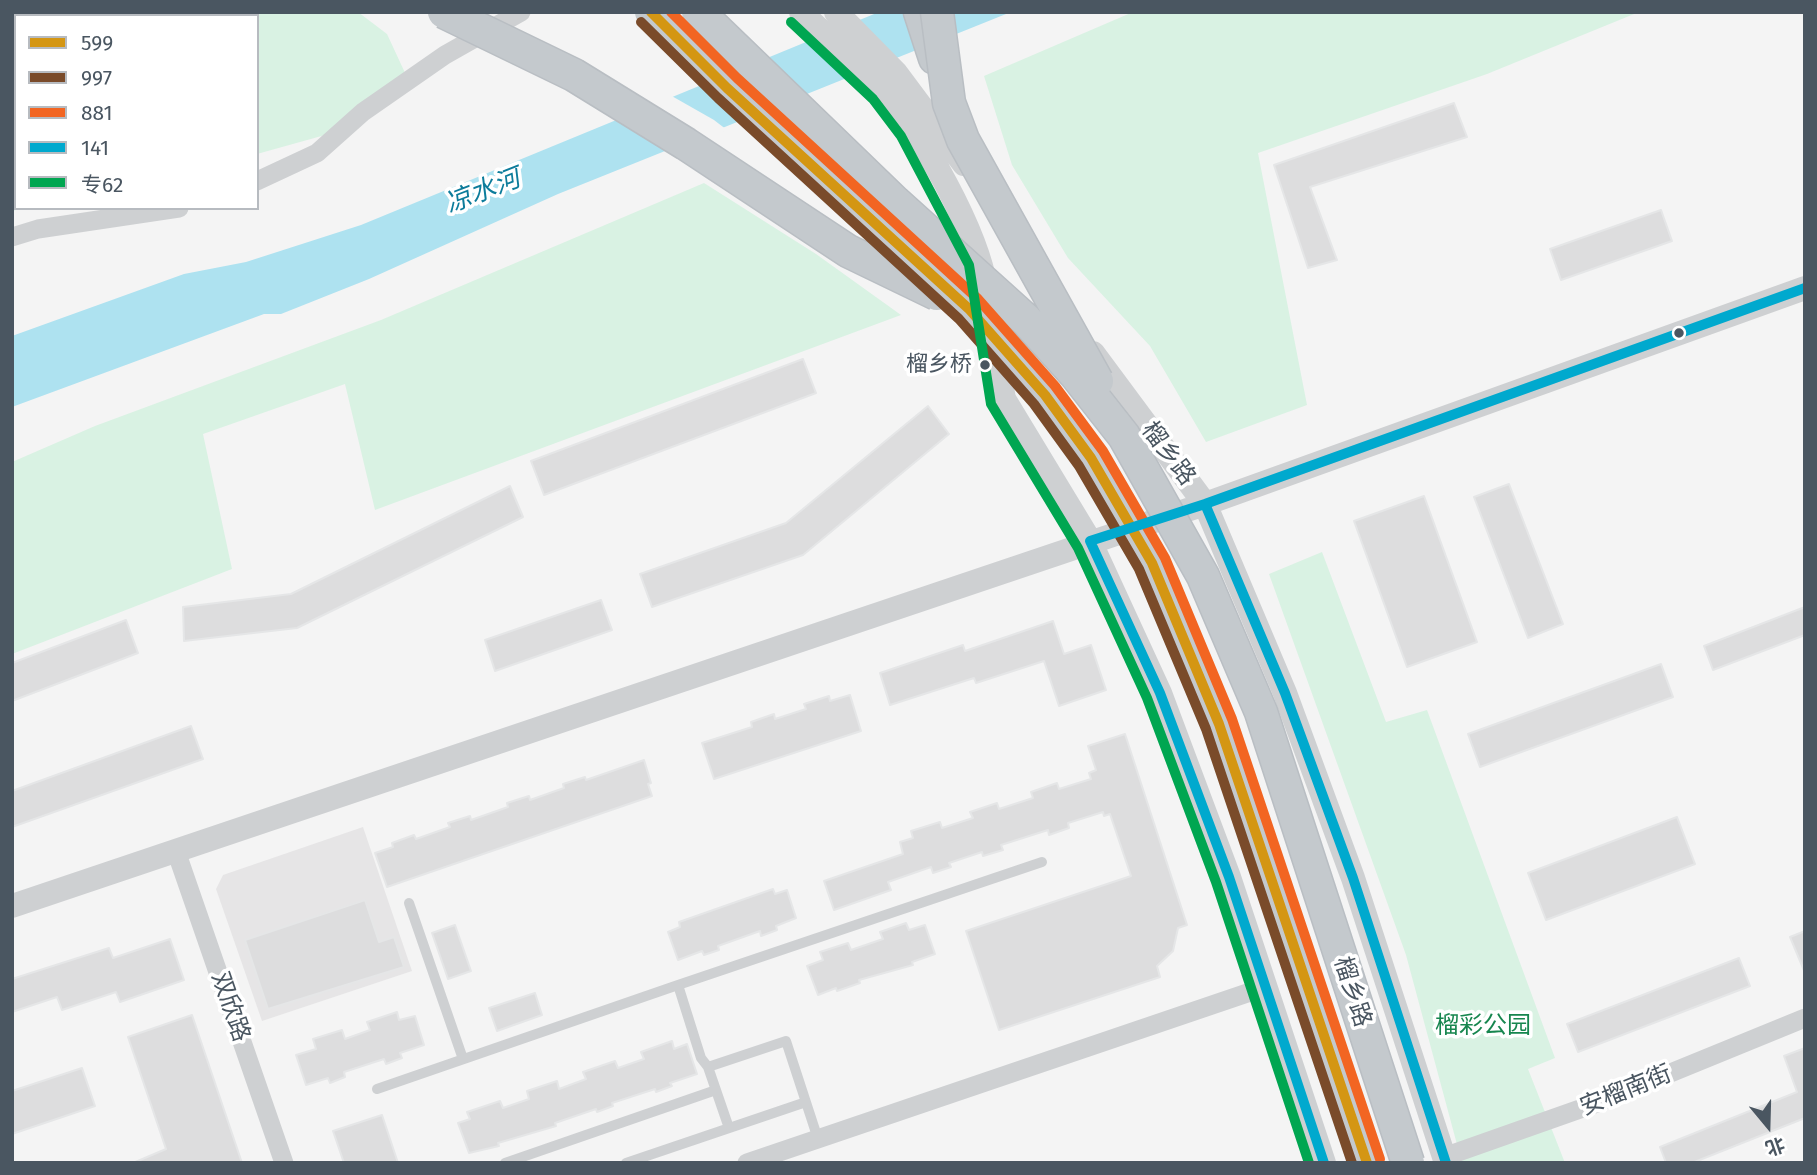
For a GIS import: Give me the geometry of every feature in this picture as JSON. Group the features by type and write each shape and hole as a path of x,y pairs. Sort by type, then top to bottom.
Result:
{"highway":[{"path":"444,12 574,75 687,144 848,251 969,309"},
{"name":"榴乡路","path":"650,12 727,89 969,309 1053,406 1091,458 1152,563 1219,724 1367,1163"},
{"name":"榴乡路","path":"698,12 895,202 1026,320 1076,375 1124,436 1203,576 1262,712 1408,1163"},
{"path":"920,12 935,102 963,140 1077,343 1124,436"},
{"path":"935,102 937,12"}],"street":[{"path":"259,180 317,153 363,112 424,69 521,12"},
{"path":"801,12 883,90 913,128 960,213 982,261 1004,399 1090,541 1160,693 1229,877 1324,1163"},
{"name":"榴乡路","path":"836,12 896,73 935,102 981,187 1054,301 1205,504 1284,693 1353,878 1445,1160"},
{"path":"12,236 38,229 166,210"},
{"path":"12,906 1205,504 1805,288"},
{"name":"双欣路","path":"176,851 284,1163"},
{"path":"747,1163 1265,987"},
{"name":"安榴南街","path":"1445,1160 1597,1103 1805,1018"}],"lane":[{"path":"377,1089 1042,862"},
{"path":"409,903 463,1059"},
{"path":"678,985 701,1058 708,1067 729,1128"},
{"path":"708,1067 786,1041 818,1139"},
{"path":"505,1163 716,1090"},
{"path":"626,1163 806,1102"}],"shaded area":[{"path":"363,827 412,971 262,1021 216,889 223,875"}],"green space":[{"path":"12,12 358,12 387,34 406,75 361,125 259,153 259,14 14,14 14,210 16,210 12,211"},
{"path":"1133,12 1639,12 1487,74 1258,153 1307,405 1206,442 1150,346 1068,258 1012,165 984,76"},
{"path":"704,183 816,254 901,315 375,510 345,384 203,434 232,569 12,654 12,462 95,426 381,320"},
{"name":"榴彩公园","path":"1322,552 1386,722 1427,710 1555,1058 1528,1069 1565,1163 1462,1163 1406,955 1269,574"}],"water":[{"name":"凉水河","path":"879,12 1011,12 558,194 369,279 281,314 264,314 12,407 12,336 184,274 246,262 361,225"}],"pier":[{"path":"670,95 727,130 706,138 646,105"}],"building":[{"path":"1454,103 1467,137 1310,187 1337,260 1308,268 1274,165"},
{"path":"1661,210 1672,241 1561,280 1550,249"},
{"path":"803,359 816,393 544,495 531,461"},
{"path":"928,406 949,434 803,555 652,607 640,574 786,523"},
{"path":"1509,484 1563,624 1528,638 1474,497"},
{"path":"510,486 523,517 297,628 184,641 183,607 291,594"},
{"path":"1424,496 1477,642 1407,667 1354,521"},
{"path":"601,600 612,630 495,671 485,640"},
{"path":"1805,607 1805,635 1713,670 1704,646"},
{"path":"126,620 138,653 12,701 12,663"},
{"path":"1053,621 1064,654 1091,645 1106,690 1059,706 1044,661 976,683 974,678 890,705 880,673 963,645 965,651"},
{"path":"1661,664 1673,697 1480,767 1468,734"},
{"path":"850,695 861,731 714,779 702,743 752,727 751,722 774,714 775,719 806,709 804,704 829,696 830,701"},
{"path":"191,726 203,759 12,827 12,791"},
{"path":"1125,734 1187,925 1178,928 1173,951 1157,966 1160,977 999,1030 966,931 1131,876 1110,814 1104,816 1103,812 1068,823 1069,828 1049,835 1048,830 1001,845 1003,850 983,856 982,852 949,863 951,867 933,873 931,867 888,882 891,890 834,910 824,881 903,854 900,842 913,838 911,831 940,822 942,828 973,818 970,812 997,803 999,809 1033,798 1031,792 1057,783 1059,789 1091,779 1089,773 1096,770 1088,746"},
{"path":"644,760 652,796 387,887 375,853 393,847 392,843 414,835 416,839 450,827 448,823 470,816 471,820 508,807 507,803 529,796 530,800 564,788 563,784 585,777 586,780"},
{"path":"1677,817 1695,864 1546,920 1528,873"},
{"path":"773,889 775,894 787,890 796,918 761,936 760,931 718,946 719,950 704,955 702,951 678,960 668,932 680,927 679,922"},
{"path":"365,900 379,942 394,937 404,967 268,1009 245,940"},
{"path":"906,923 909,930 925,925 935,954 912,962 913,965 818,995 807,966 823,960 820,952 848,943 851,950 883,939 880,932"},
{"path":"455,925 471,971 448,979 432,933"},
{"path":"1805,931 1805,973 1790,937"},
{"path":"170,939 184,980 120,1002 116,992 62,1010 57,997 12,1012 12,979 109,948 113,958"},
{"path":"1739,958 1750,986 1578,1052 1567,1024"},
{"path":"535,993 542,1015 497,1031 489,1008"},
{"path":"397,1012 399,1020 415,1016 424,1045 400,1053 402,1058 386,1064 384,1059 344,1072 345,1077 330,1083 328,1078 306,1085 296,1055 316,1049 313,1039 342,1030 345,1039 370,1030 367,1022"},
{"path":"192,1015 242,1163 133,1163 166,1149 128,1037"},
{"path":"672,1041 674,1049 687,1044 697,1074 670,1083 672,1086 656,1092 655,1089 612,1103 613,1106 597,1112 596,1109 555,1123 556,1126 498,1143 499,1146 469,1153 458,1123 470,1119 467,1112 500,1101 503,1108 529,1099 527,1091 557,1081 559,1089 586,1079 583,1072 615,1061 618,1068 644,1059 641,1052"},
{"path":"1805,1048 1805,1118 1692,1163 1666,1163 1660,1147 1797,1092 1784,1056"},
{"path":"82,1068 95,1106 12,1134 12,1091"},
{"path":"382,1115 398,1163 344,1163 333,1131"}],"transit line":[{"name":"599","path":"651,12 727,88 969,309 1045,395 1091,458 1152,563 1219,724 1367,1163"},
{"name":"881","path":"671,12 737,78 978,299 1055,386 1103,451 1165,558 1232,719 1380,1159"},
{"name":"997","path":"641,22 718,98 959,319 1034,404 1079,466 1139,569 1206,729 1352,1163"},
{"name":"专62","path":"791,22 873,99 901,136 969,265 991,404 1078,548 1147,698 1216,882 1309,1163"},
{"name":"141","path":"1324,1163 1229,877 1160,693 1090,541 1205,504 1805,288"},
{"name":"141","path":"1205,504 1285,693 1353,878 1446,1163"}],"place":[{"name":"榴乡桥","path":"985,365"}]}
